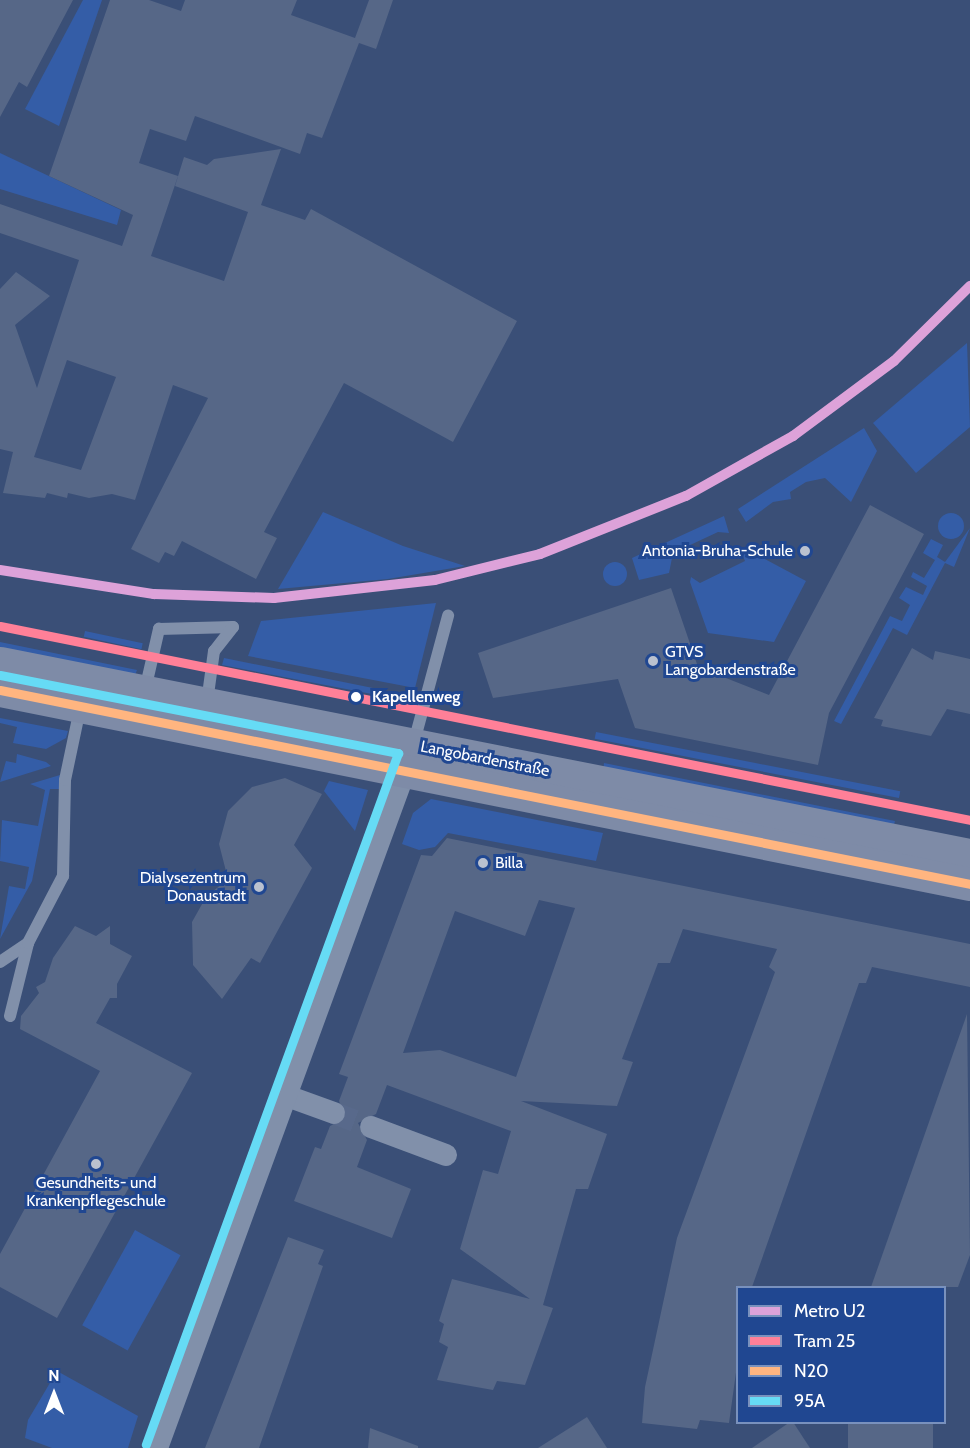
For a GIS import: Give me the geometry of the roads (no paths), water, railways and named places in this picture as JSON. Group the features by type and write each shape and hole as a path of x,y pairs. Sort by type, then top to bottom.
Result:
{"street":[{"name":"Langobardenstraße","path":"0,663 84,693"},
{"name":"Langobardenstraße","path":"0,690 84,693 410,757 970,855"},
{"name":"Langobardenstraße","path":"142,704 207,704 410,757 970,884"},
{"path":"158,1448 410,757"},
{"path":"287,1096 334,1113"},
{"path":"371,1127 446,1155"}],"lane":[{"path":"410,757 448,616"},
{"path":"142,704 159,629 233,627 214,651 207,704"},
{"path":"10,1016 28,943 63,876 65,780 84,693"},
{"path":"0,962 28,943"}],"tunnel":[{"path":"334,1113 371,1127"}],"metro line":[{"name":"U2","path":"0,570 154,594 274,598 435,580 540,554 686,496 793,436 894,361 970,286"}],"tram line":[{"name":"25","path":"0,626 970,820"}],"place":[{"name":"Antonia-Bruha-Schule","path":"805,551"},
{"name":"GTVS Langobardenstraße","path":"653,661"},
{"name":"Kapellenweg","path":"356,697"},
{"name":"Billa","path":"483,863"},
{"name":"Dialysezentrum Donaustadt","path":"259,887"},
{"name":"Gesundheits- und Krankenpflegeschule","path":"96,1164"}]}
